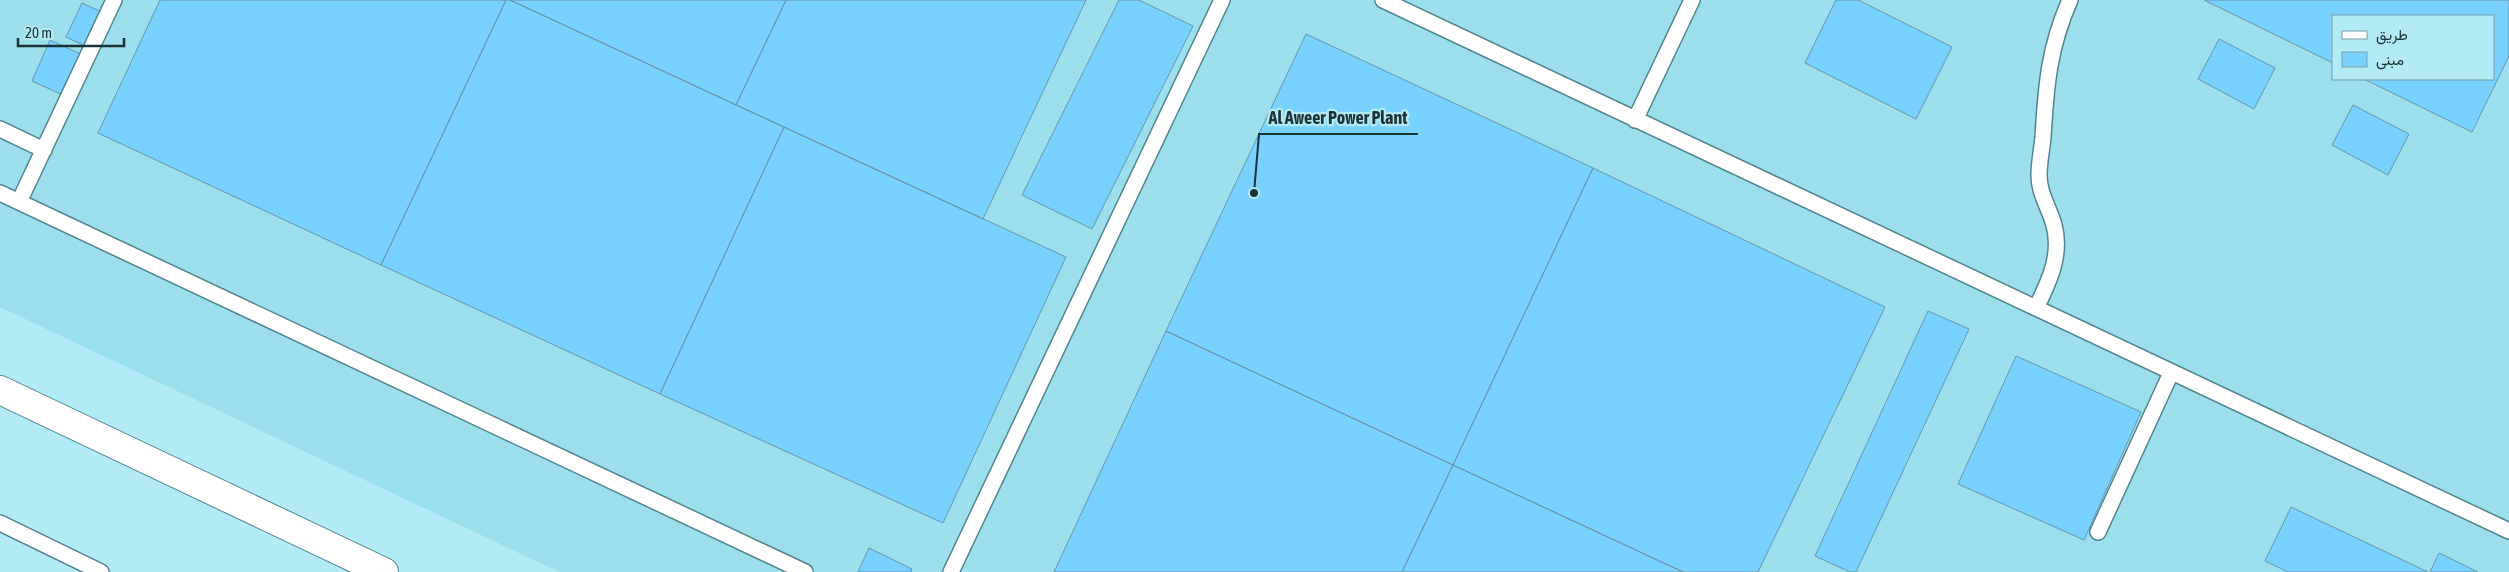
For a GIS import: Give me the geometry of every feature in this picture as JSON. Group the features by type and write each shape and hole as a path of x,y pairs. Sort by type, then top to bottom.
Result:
{"street":[{"path":"3,394 384,572"}],"lane":[{"path":"19,202 114,0"},
{"path":"952,572 1222,0"},
{"path":"1383,0 1406,5 1635,120 2509,531"},
{"path":"1635,120 1692,0"},
{"path":"2036,308 2054,271 2056,248 2054,226 2040,192 2039,174 2046,80 2056,34 2070,0"},
{"path":"0,129 44,150"},
{"path":"0,193 804,572"},
{"path":"2098,532 2171,373"},
{"path":"0,523 101,572"}],"shaded area":[{"path":"0,0 2509,0 2509,572 559,572 0,307"}],"building":[{"path":"160,0 506,0 381,265 98,133"},
{"path":"506,0 510,0 784,127 660,394 381,265"},
{"path":"510,0 786,0 736,105"},
{"path":"786,0 1086,0 983,219 736,105"},
{"path":"1119,0 1139,0 1193,26 1092,229 1022,195"},
{"path":"1836,0 1858,0 1952,47 1916,119 1805,63"},
{"path":"2204,0 2509,0 2509,56 2472,132 2366,80 2494,80 2494,15 2332,15 2332,63"},
{"path":"82,3 102,12 85,46 66,37"},
{"path":"1306,34 1593,168 1453,465 1166,331"},
{"path":"2219,39 2275,68 2254,109 2198,79"},
{"path":"50,40 83,55 65,96 32,81"},
{"path":"2353,105 2409,134 2388,175 2332,145"},
{"path":"784,127 1066,257 943,523 660,394"},
{"path":"1593,168 1885,307 1758,572 1683,572 1453,465"},
{"path":"1928,311 1969,329 1856,572 1850,572 1815,556"},
{"path":"1166,331 1453,465 1402,572 1054,572"},
{"path":"2016,356 2141,412 2084,540 1958,484"},
{"path":"1453,465 1683,572 1402,572"},
{"path":"2291,507 2428,572 2288,572 2265,561"},
{"path":"869,548 912,569 911,572 858,572"},
{"path":"2439,553 2478,572 2430,572"}],"place":[{"name":"Al Aweer Power Plant","path":"1254,193"}]}
